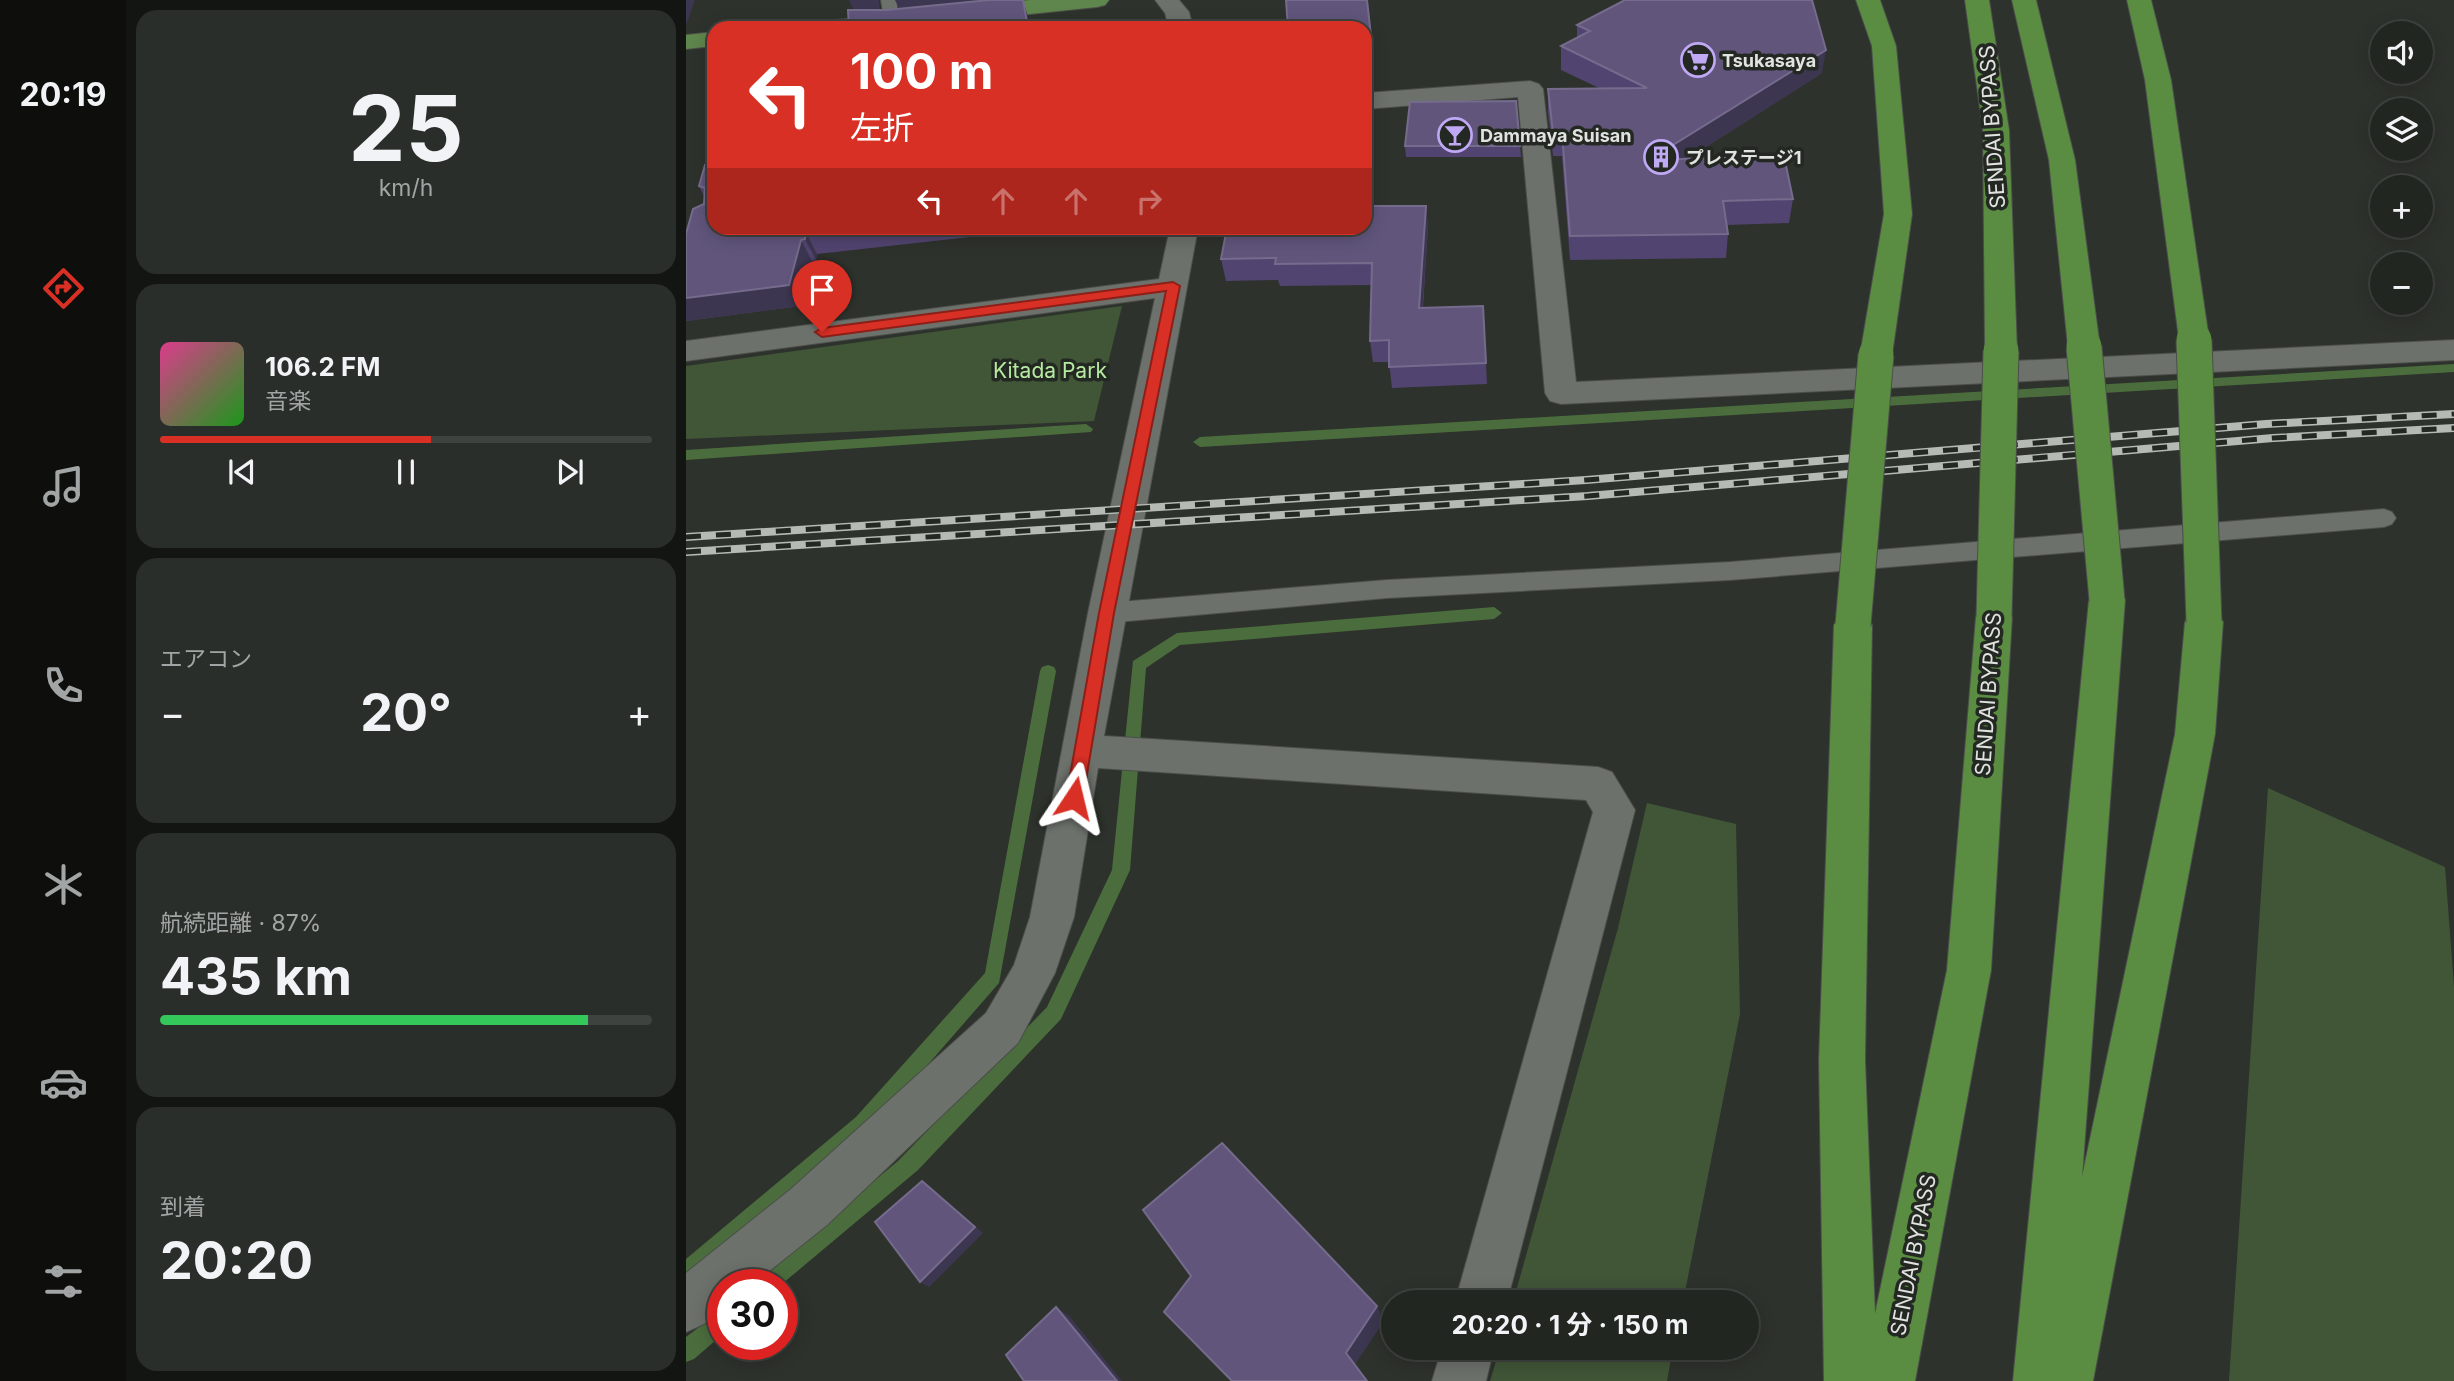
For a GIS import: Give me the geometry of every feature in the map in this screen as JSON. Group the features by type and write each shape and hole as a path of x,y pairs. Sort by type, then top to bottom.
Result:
{"highway":[{"path":"1851,1381 1842,1060 1853,625 1877,355 1898,214 1884,46 1868,0"},
{"name":"SENDAI BYPASS","path":"1888,1381 1969,970 1994,617 2001,351 1997,148 1988,47 1977,0"},
{"path":"2024,0 2062,160 2084,348 2107,600 2040,1381"},
{"path":"2066,1381 2195,734 2204,622 2194,339 2158,80 2139,0"}],"main road":[{"path":"946,16 1097,0"},
{"path":"852,21 890,11 919,19"},
{"path":"686,42 707,40"}],"street":[{"path":"1167,0 1177,12 1179,21"},
{"path":"1372,101 1530,89 1561,393 2454,350"},
{"path":"686,1306 809,1207 1002,1028 1033,973 1116,752 1106,613 1183,235"},
{"path":"686,351 1173,286"},
{"path":"1116,752 1598,784 1614,810 1483,1290"},
{"path":"1459,1381 1465,1360"}],"lane":[{"path":"1106,613 1387,589 1730,571 2384,518"}],"green space":[{"name":"Kitada Park","path":"1122,306 1094,421 686,439 686,366"},
{"path":"2268,788 2445,867 2454,987 2454,1381 2229,1381"},
{"path":"1647,803 1736,824 1740,1014 1685,1290 1516,1290 1618,928"},
{"path":"1496,1360 1671,1360 1667,1381 1490,1381"}],"building":[{"path":"989,0 1023,0 1027,21 849,21 848,10 887,10"},
{"path":"1286,0 1367,0 1369,21 1288,21"},
{"path":"1625,0 1812,0 1826,50 1649,160 1784,156 1793,199 1723,201 1728,234 1570,236 1562,133 1553,133 1548,89 1647,88 1561,46 1590,31 1577,25"},
{"path":"1516,101 1520,146 1405,146 1410,102"},
{"path":"705,165 707,235 806,235 805,239 801,240 789,285 686,298 686,234 693,209 704,204 705,188 699,186"},
{"path":"1372,206 1426,206 1419,308 1483,306 1486,363 1389,367 1389,340 1370,341 1372,263 1275,264 1276,258 1221,259 1226,235 1372,235"},
{"path":"1222,1143 1377,1306 1346,1353 1367,1381 1232,1381 1164,1312 1191,1276 1143,1210"},
{"path":"922,1181 975,1227 920,1282 875,1222"},
{"path":"1056,1307 1117,1381 1024,1381 1006,1355"}],"waterway":[{"path":"1200,442 2454,368"},
{"path":"686,455 1086,429"},
{"path":"905,1168 1054,1013 1121,870 1138,665 1177,639 1494,613"},
{"path":"686,1273 863,1124 993,977 1048,671"},
{"path":"905,1168 911,1163"},
{"path":"784,1269 905,1168"},
{"path":"686,1351 707,1333"}],"railway":[{"path":"686,537 1586,480 2266,424 2454,414"},
{"path":"686,552 1588,496 2273,438 2454,428"}],"place":[{"name":"Tsukasaya","path":"1698,60"},
{"name":"Dammaya Suisan","path":"1455,135"},
{"name":"プレステージ1","path":"1661,157"}],"route":[{"path":"822,332 1173,286 1106,613 1074,798"}]}
